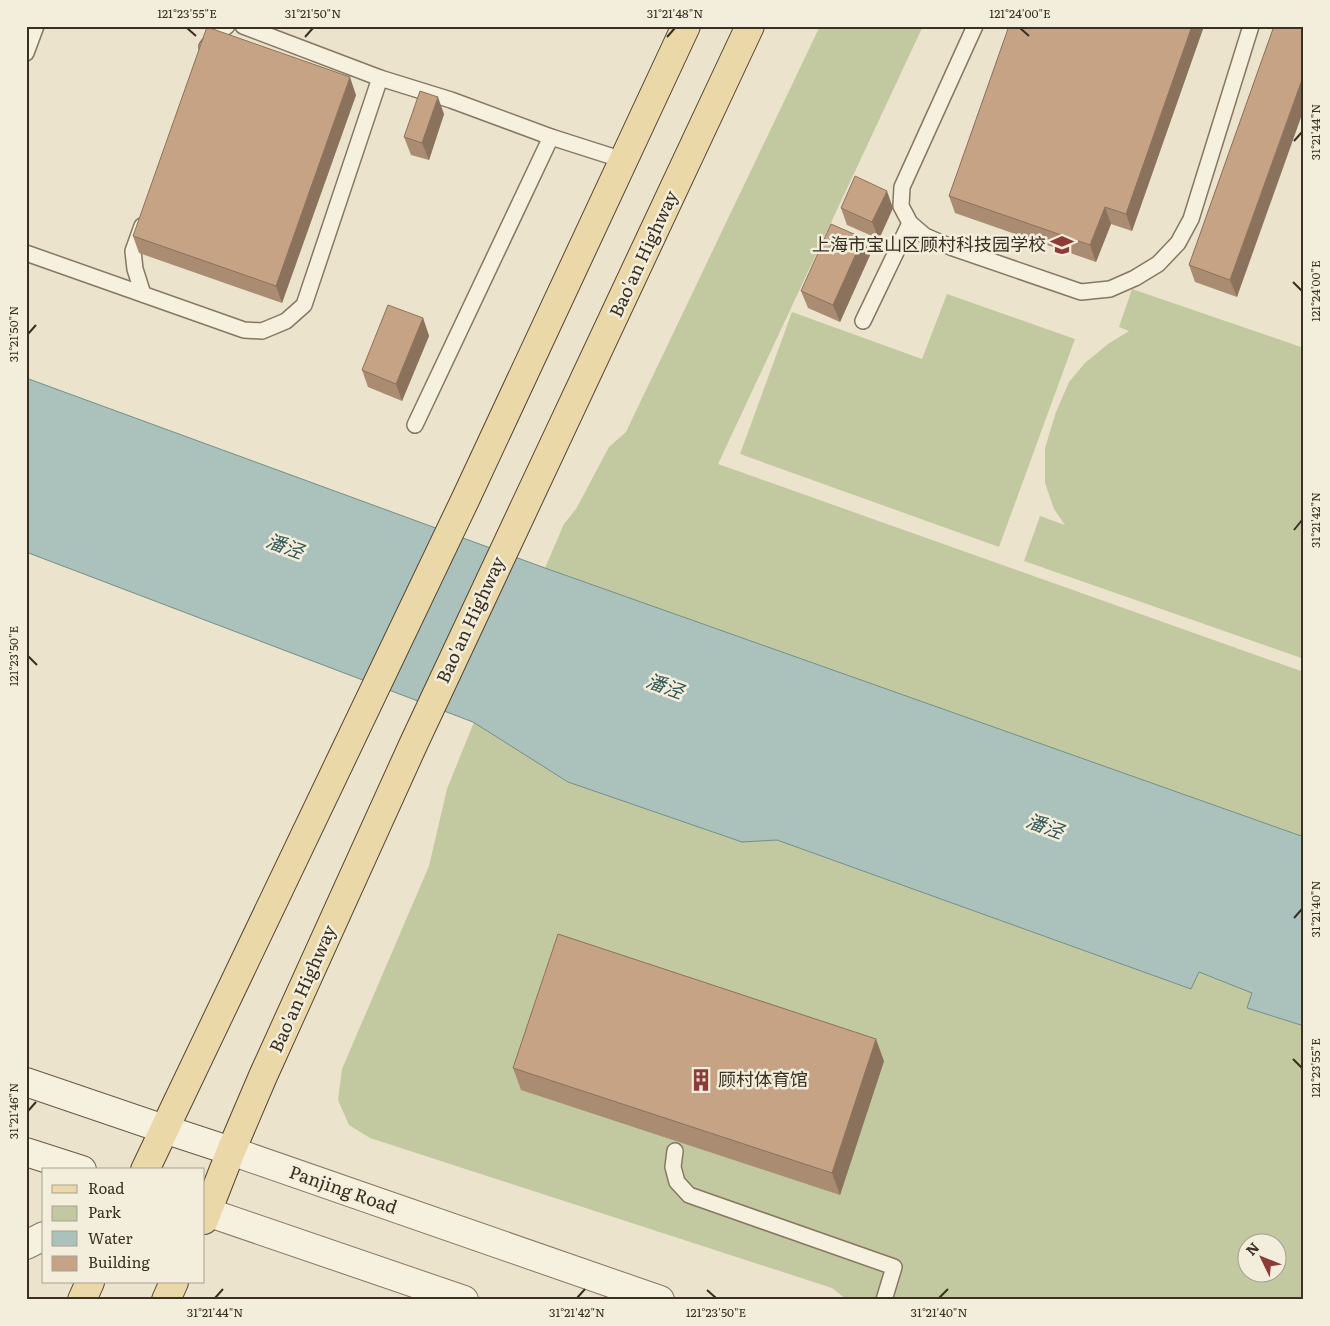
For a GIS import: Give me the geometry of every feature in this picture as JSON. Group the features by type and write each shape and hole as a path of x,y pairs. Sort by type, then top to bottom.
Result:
{"main road":[{"path":"146,1168 466,498 686,26"},
{"name":"Bao'an Highway","path":"205,1214 231,1151 413,744 750,26"},
{"path":"82,1300 89,1284"},
{"path":"166,1300 173,1284"}],"street":[{"name":"Panjing Road","path":"26,1082 660,1300"},
{"path":"26,1152 76,1168"},
{"path":"205,1214 464,1300"},
{"path":"26,1245 42,1237"}],"lane":[{"path":"26,53 36,26"},
{"path":"203,56 206,47 227,26"},
{"path":"243,26 380,78 451,100 551,137 623,160"},
{"path":"975,26 902,187 902,206 910,223 926,236 953,248 1081,292 1110,289 1145,272 1158,264 1178,242 1191,220 1251,26"},
{"path":"26,253 244,330 262,330 286,321 304,305 380,78"},
{"path":"416,426 551,137"},
{"path":"143,294 135,269 133,251 146,214"},
{"path":"863,321 910,223"},
{"path":"676,1151 673,1167 677,1182 689,1195 894,1267 884,1300"}],"green space":[{"path":"820,26 923,26 718,464 1304,672 1304,837 545,568 564,524 576,509 609,447 626,432"},
{"path":"1132,289 1304,348 1304,659 1024,561 1040,516 1065,525 1054,509 1045,483 1045,448 1056,412 1069,382 1085,363 1108,344 1129,331 1119,327"},
{"path":"947,294 1075,339 999,547 740,454 792,312 922,359"},
{"path":"474,722 568,782 742,842 777,840 1191,989 1198,972 1253,993 1247,1008 1304,1026 1304,1300 847,1300 832,1288 370,1138 349,1125 338,1100 342,1069 429,866 447,789"}],"water":[{"name":"潘泾","path":"26,378 545,568 1304,837 1304,1026 1247,1008 1252,993 1199,972 1191,989 777,840 742,842 568,782 473,722 26,552"}],"building":[{"path":"1009,26 1192,26 1126,214 1105,207 1090,245 949,196"},
{"path":"1274,26 1304,26 1304,74 1230,280 1189,265"},
{"path":"207,27 350,77 276,286 133,236"},
{"path":"420,91 438,97 422,143 404,137"},
{"path":"855,176 887,191 872,222 841,208"},
{"path":"831,224 863,238 833,305 801,291"},
{"path":"388,305 423,318 396,384 362,370"},
{"name":"顾村体育馆","path":"558,934 876,1039 832,1173 513,1068"}],"place":[{"name":"上海市宝山区顾村科技园学校","path":"1062,245"},
{"name":"顾村体育馆","path":"701,1080"}]}
